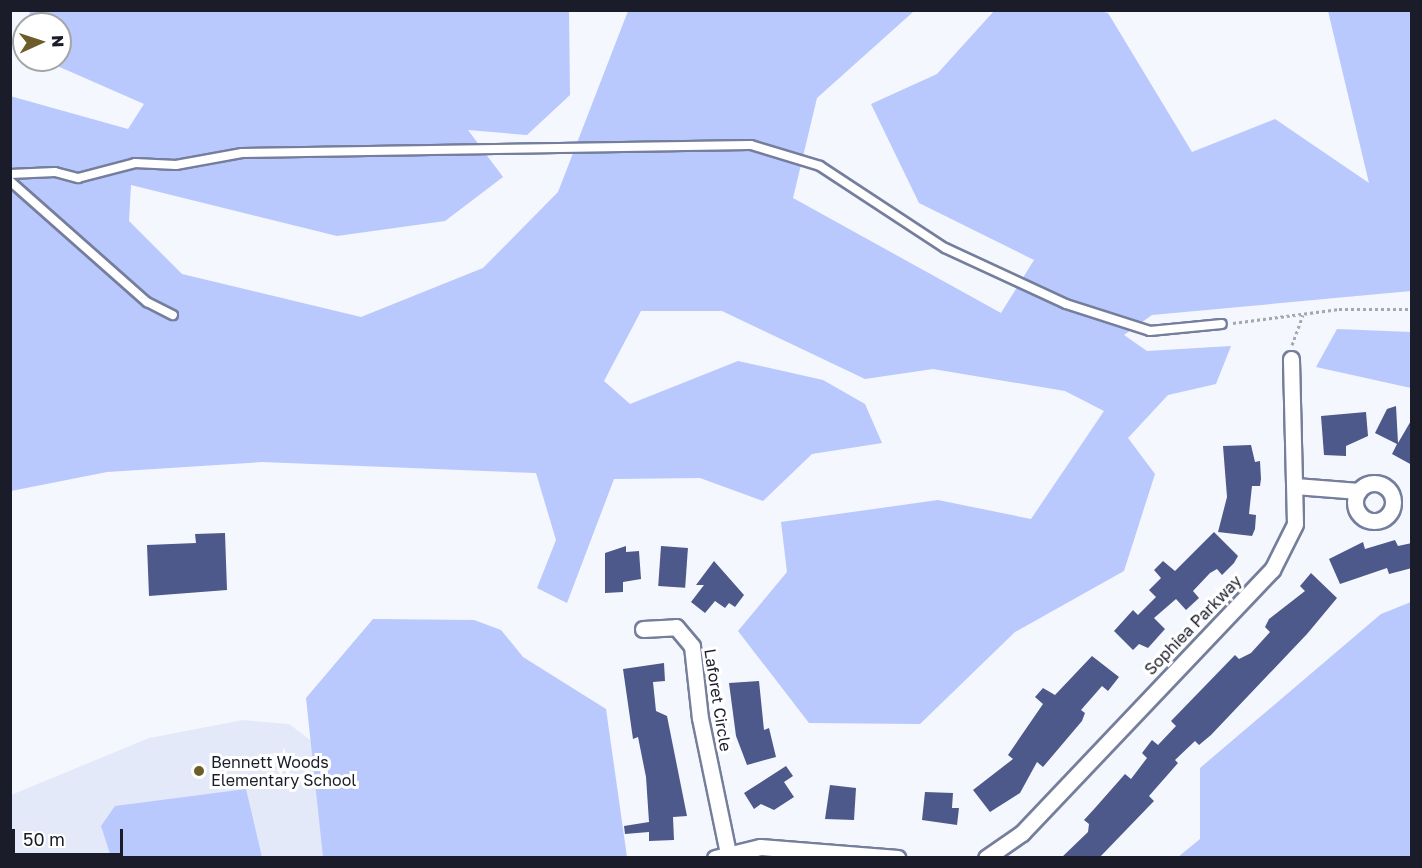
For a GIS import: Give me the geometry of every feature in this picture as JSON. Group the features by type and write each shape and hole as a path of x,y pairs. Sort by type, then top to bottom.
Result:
{"street":[{"name":"Sophiea Parkway","path":"986,858 1022,833 1272,570 1295,524 1290,359"},
{"path":"1295,486 1359,491"},
{"name":"Laforet Circle","path":"643,629 676,627 692,646 700,718 722,855"},
{"path":"722,855 788,847 898,858"}],"lane":[{"path":"10,174 55,172 78,178 135,163 176,165 242,153 751,145 820,166 945,248 1065,304 1150,330 1222,324"},
{"path":"10,181 147,302 173,315"}],"path":[{"path":"1222,324 1399,305 1412,309"},
{"path":"1290,359 1303,314"}],"shaded area":[{"path":"1096,10 1108,13 1192,152 1275,119 1369,183 1328,11 1411,11 1411,291 1152,315 1124,335 1147,351 1231,346 1216,384 1168,395 1128,438 1155,474 1124,571 1015,632 920,724 809,723 738,631 787,572 781,522 938,500 1031,519 1104,411 1065,391 933,369 865,379 722,311 641,311 604,381 630,404 738,361 823,380 865,404 882,443 812,454 763,501 700,478 614,479 567,603 537,588 556,540 536,473 262,462 107,472 11,491 10,96 128,129 144,104 71,72 72,12 30,11 569,11 570,95 527,135 468,130 503,177 445,221 337,236 131,185 129,221 182,274 361,317 483,268 558,192 628,11 913,12 817,98 793,198 1001,313 1034,260 919,203 871,104 937,74 994,11"},
{"path":"1337,329 1411,332 1411,388 1316,367"},
{"path":"1411,602 1411,857 1178,857 1200,839 1200,768 1381,614"},
{"path":"373,619 474,620 501,630 523,657 606,709 627,857 323,857 306,698"},
{"name":"Bennett Woods Elementary School","path":"243,720 289,724 321,748 355,858 11,858 11,795 149,738"},
{"path":"246,789 262,857 111,857 101,826 115,806"}],"building":[{"path":"1396,406 1398,443 1412,419 1412,465 1392,454 1397,444 1375,433 1387,409"},
{"path":"1366,412 1368,436 1346,446 1346,456 1324,455 1321,416"},
{"path":"1251,445 1255,462 1260,461 1261,479 1260,486 1252,486 1249,514 1256,515 1255,529 1252,536 1218,532 1227,497 1223,446"},
{"path":"1214,532 1238,556 1234,563 1222,575 1217,569 1210,573 1193,591 1199,598 1186,610 1176,599 1154,618 1165,629 1148,648 1139,644 1133,650 1114,631 1133,610 1138,615 1156,597 1149,590 1161,578 1154,570 1163,561 1175,571"},
{"path":"225,533 227,590 149,596 147,545 196,543 195,534"},
{"path":"1395,540 1398,546 1412,543 1412,568 1389,574 1387,568 1340,584 1329,559 1363,542 1365,549"},
{"path":"626,546 626,552 639,551 641,579 623,582 623,592 605,593 605,553"},
{"path":"661,546 688,548 685,588 658,586"},
{"path":"714,561 744,595 735,607 729,603 725,608 715,601 705,613 691,602 704,585 696,585"},
{"path":"1311,573 1337,598 1307,634 1211,735 1199,745 1195,741 1175,760 1178,763 1149,796 1154,801 1099,858 1061,858 1088,832 1089,824 1084,820 1125,774 1131,779 1147,758 1142,753 1152,740 1158,745 1176,726 1171,721 1235,655 1239,659 1251,653 1270,632 1265,627 1269,619 1305,591 1300,586"},
{"path":"1092,656 1119,677 1108,691 1102,686 1081,710 1085,713 1082,721 1043,767 1037,762 1020,793 990,812 973,790 1013,759 1008,755 1043,704 1035,697 1043,688 1055,695"},
{"path":"664,663 665,681 653,682 656,711 667,716 687,816 673,817 674,840 649,841 649,832 625,834 624,826 649,822 646,777 638,737 633,739 623,669"},
{"path":"759,681 764,730 769,728 776,757 747,765 736,736 729,683"},
{"path":"786,766 793,776 784,782 794,797 774,810 761,804 754,809 744,793"},
{"path":"830,785 856,788 854,820 825,819"},
{"path":"925,792 953,793 952,808 959,808 957,825 922,820"}],"place":[{"name":"Bennett Woods Elementary School","path":"199,771"}]}
